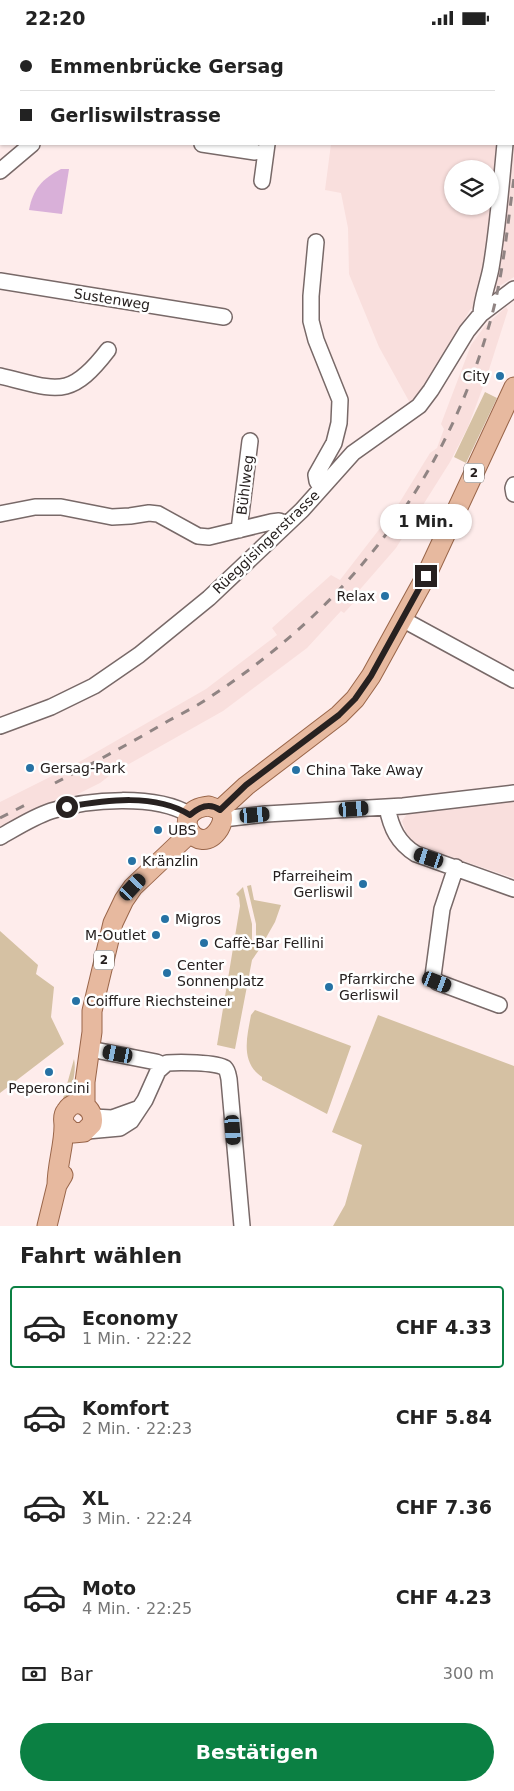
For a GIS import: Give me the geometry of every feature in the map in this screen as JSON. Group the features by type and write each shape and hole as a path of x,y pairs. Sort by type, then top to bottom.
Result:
{"main road":[{"name":"2","path":"222,815 246,785 348,707 371,676 426,576 514,387"},
{"path":"205,806 212,806 222,815 218,831 207,839 196,837 190,824 197,809 205,806"},
{"name":"2","path":"47,1226 57,1185 84,1118 85,1082 92,1032 92,1011 109,937 124,900 190,824"},
{"name":"2","path":"57,1185 57,1169 64,1124 69,1131 84,1118"}],"street":[{"path":"0,171 31,145"},
{"path":"217,145 261,148 262,181"},
{"path":"505,145 490,269 481,303 485,310 513,290"},
{"path":"316,242 311,296 311,321 316,340 340,400 339,423 334,443 316,475 321,488"},
{"name":"Sustenweg","path":"0,281 224,317"},
{"name":"Rüeggisingerstrasse","path":"0,726 51,707 94,686 168,633 209,599 287,524 353,453 402,420 419,406 467,331 485,310"},
{"path":"0,376 64,388 74,385 88,374 108,350"},
{"name":"Bühlweg","path":"239,530 250,441"},
{"path":"514,485 514,494"},
{"path":"0,515 35,507 60,507 112,517 130,517 149,513 158,514 198,536 209,537 271,522 278,521 287,524"},
{"path":"402,619 514,680"},
{"path":"246,785 247,803 255,815"},
{"path":"222,815 255,815 388,807 514,793"},
{"path":"0,837 51,811 86,804 119,801 153,802 177,808 190,824"},
{"path":"388,807 389,816 397,835 406,848 416,854 514,889"},
{"path":"456,867 442,909 432,976 437,982 499,1005"},
{"path":"100,1051 163,1065 173,1062 215,1065 227,1071 242,1226"},
{"path":"84,1118 120,1128 132,1121 163,1065"}],"shaded area":[{"path":"331,145 514,145 514,277 493,290 470,310 429,379 410,403 379,347 349,274 348,228 341,193 325,190"},
{"path":"61,169 69,169 62,214 29,210 39,185"},
{"path":"506,307 508,310 486,379 468,427 450,462 396,548 356,594 359,597 344,613 341,611 307,648 223,711 113,773 100,783 76,795 31,811 0,828 0,802 74,765 206,689 277,635 272,628 331,575 340,580 398,505 430,453 437,448 444,429 441,424 471,345 485,326"},
{"path":"485,392 497,398 466,463 454,457"},
{"path":"514,798 514,878 416,845 407,835 402,821 407,814 416,809"},
{"path":"251,885 254,900 281,905 275,922 263,943 256,938 256,924 247,886"},
{"path":"243,887 252,924 252,940 261,947 252,960 235,1049 217,1045 240,906 239,897 236,894"},
{"path":"0,931 38,965 36,974 54,987 51,1017 64,1044 0,1093"},
{"path":"255,1010 351,1046 327,1114 262,1080 262,1077 250,1064 247,1040 251,1015"},
{"path":"378,1015 514,1066 514,1226 333,1226 345,1205 362,1145 332,1132"},
{"path":"74,1059 75,1071 72,1083 68,1096 61,1106"}],"railway":[{"path":"55,783 197,706 262,660 307,622 347,581 384,537 417,489 445,439 469,386 488,329 497,292 514,178"},
{"path":"0,818 27,804"}],"place":[{"name":"City","path":"500,376"},
{"name":"Relax","path":"385,596"},
{"name":"Gersag-Park","path":"30,768"},
{"name":"China Take Away","path":"296,770"},
{"name":"UBS","path":"158,830"},
{"name":"Kränzlin","path":"132,861"},
{"name":"Pfarreiheim Gerliswil","path":"363,884"},
{"name":"Migros","path":"165,919"},
{"name":"M-Outlet","path":"156,935"},
{"name":"Caffè-Bar Fellini","path":"204,943"},
{"name":"Center Sonnenplatz","path":"167,973"},
{"name":"Pfarrkirche Gerliswil","path":"329,987"},
{"name":"Coiffure Riechsteiner","path":"76,1001"},
{"name":"Peperoncini","path":"49,1072"}],"route":[{"path":"67,807 119,801 153,802 181,809 190,815 200,807 205,806 216,807 220,810 246,785 339,715 355,699 371,676 426,576"}]}
